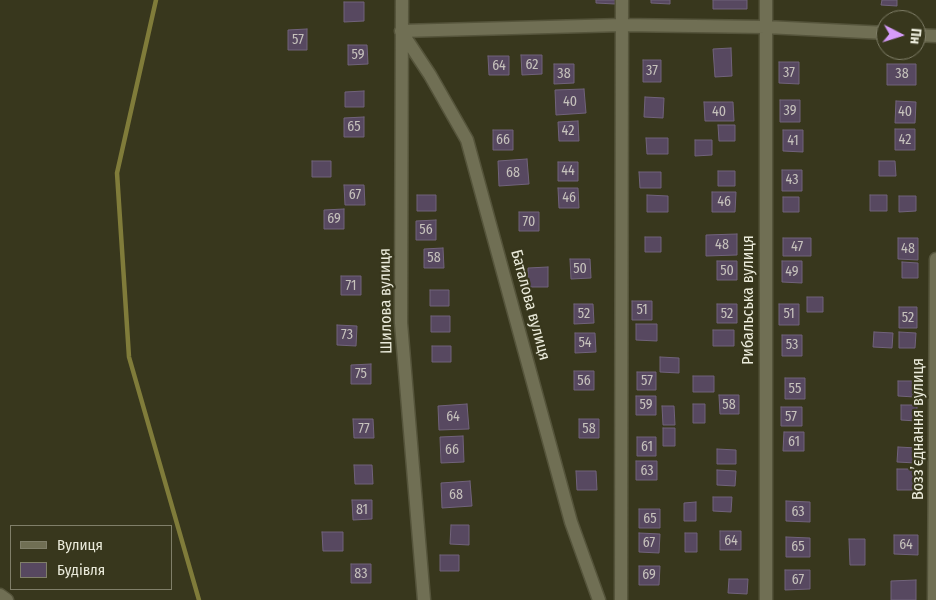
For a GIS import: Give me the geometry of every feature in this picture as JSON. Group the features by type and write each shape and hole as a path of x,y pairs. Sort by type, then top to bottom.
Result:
{"street":[{"name":"Шилова вулиця","path":"402,0 401,323 424,600"},
{"path":"621,600 622,0"},
{"name":"Рибальська вулиця","path":"766,0 766,600"},
{"path":"401,31 622,25 766,27 876,32"},
{"name":"Баталова вулиця","path":"401,31 430,75 467,140 571,522 599,600"},
{"name":"Возз’єднання вулиця","path":"934,600 936,259"},
{"path":"0,595 8,600"}],"building":[{"path":"596,0 616,0 615,4 596,3"},
{"path":"651,0 670,0 670,4 651,3"},
{"path":"713,0 747,0 747,9 713,9"},
{"path":"882,0 897,0 897,6 881,5"},
{"path":"344,2 364,2 364,21 344,22"},
{"path":"307,29 307,50 288,50 288,30"},
{"path":"348,45 367,45 368,64 348,65"},
{"path":"731,48 732,76 715,77 713,49"},
{"path":"521,55 542,55 542,74 522,75"},
{"path":"488,56 509,56 509,75 489,75"},
{"path":"643,60 661,60 661,82 643,82"},
{"path":"779,62 799,62 799,84 779,83"},
{"path":"554,64 574,64 574,83 554,84"},
{"path":"887,64 916,64 916,85 887,85"},
{"path":"584,89 586,113 556,115 555,90"},
{"path":"364,91 364,107 345,107 345,92"},
{"path":"645,97 664,98 663,118 644,117"},
{"path":"780,100 800,100 800,122 780,122"},
{"path":"896,101 916,102 915,123 895,123"},
{"path":"704,102 733,102 734,121 705,121"},
{"path":"364,117 364,137 344,137 344,118"},
{"path":"578,121 579,141 559,141 558,122"},
{"path":"718,125 735,125 735,141 719,141"},
{"path":"895,129 915,129 915,150 895,150"},
{"path":"493,130 513,130 513,150 493,150"},
{"path":"783,130 803,130 803,152 783,151"},
{"path":"646,138 668,138 668,154 647,154"},
{"path":"695,140 712,140 712,155 695,156"},
{"path":"527,159 529,184 499,186 498,161"},
{"path":"312,161 331,161 331,177 312,177"},
{"path":"879,161 895,161 896,176 879,176"},
{"path":"558,162 578,162 578,181 558,181"},
{"path":"782,170 802,170 802,191 782,191"},
{"path":"718,171 735,171 735,186 718,186"},
{"path":"639,172 661,172 661,188 640,188"},
{"path":"344,185 364,185 365,205 345,205"},
{"path":"558,188 578,188 579,208 559,208"},
{"path":"712,192 736,192 735,212 712,212"},
{"path":"417,195 436,195 436,211 417,211"},
{"path":"647,195 668,196 668,212 647,212"},
{"path":"870,195 887,195 887,211 870,211"},
{"path":"899,196 916,196 916,211 899,212"},
{"path":"783,197 799,197 799,212 783,212"},
{"path":"344,209 344,229 324,229 324,210"},
{"path":"519,212 539,212 539,231 519,231"},
{"path":"436,220 436,240 416,240 416,221"},
{"path":"737,234 737,255 706,256 706,235"},
{"path":"645,237 661,237 661,252 645,252"},
{"path":"783,238 811,238 811,256 783,256"},
{"path":"898,238 918,238 918,260 898,259"},
{"path":"443,248 444,268 424,268 424,249"},
{"path":"570,259 590,259 591,278 571,279"},
{"path":"717,261 737,261 737,280 717,280"},
{"path":"782,261 802,261 802,283 782,282"},
{"path":"902,262 918,263 918,278 902,278"},
{"path":"548,267 548,287 528,287 528,268"},
{"path":"341,276 361,276 361,295 341,295"},
{"path":"430,290 449,290 449,306 430,306"},
{"path":"807,297 823,297 823,312 807,312"},
{"path":"632,301 652,301 652,320 632,320"},
{"path":"574,304 593,304 594,323 574,324"},
{"path":"717,304 737,304 737,323 717,323"},
{"path":"779,304 799,304 799,325 779,325"},
{"path":"899,307 917,307 917,328 899,328"},
{"path":"431,316 450,316 450,332 431,332"},
{"path":"636,324 657,324 657,341 636,340"},
{"path":"337,325 357,326 356,346 337,345"},
{"path":"713,330 734,330 734,346 713,346"},
{"path":"874,332 893,333 892,348 873,347"},
{"path":"899,332 916,333 915,348 899,348"},
{"path":"575,333 595,333 596,352 575,353"},
{"path":"782,335 802,335 802,356 782,356"},
{"path":"432,346 451,346 451,362 432,362"},
{"path":"660,357 679,358 679,373 660,372"},
{"path":"371,364 371,384 351,384 351,365"},
{"path":"574,371 594,371 594,390 574,390"},
{"path":"637,372 656,372 656,390 637,390"},
{"path":"693,376 714,376 714,392 693,392"},
{"path":"785,378 805,378 805,399 785,399"},
{"path":"898,381 915,381 915,397 898,396"},
{"path":"719,395 739,395 739,414 720,414"},
{"path":"636,396 656,396 656,415 636,415"},
{"path":"467,404 469,429 439,430 438,406"},
{"path":"693,404 705,404 705,423 693,423"},
{"path":"901,405 917,405 917,421 901,420"},
{"path":"662,406 674,406 675,425 663,425"},
{"path":"781,407 802,407 802,426 781,426"},
{"path":"353,419 373,419 374,438 354,438"},
{"path":"579,419 599,419 599,438 579,438"},
{"path":"663,428 675,428 675,446 663,446"},
{"path":"784,432 804,432 804,451 783,451"},
{"path":"463,436 464,462 441,463 440,437"},
{"path":"637,437 656,437 656,456 637,456"},
{"path":"898,447 917,448 916,463 897,462"},
{"path":"717,449 736,450 736,464 717,464"},
{"path":"636,461 657,461 657,480 636,480"},
{"path":"354,465 372,465 373,484 355,484"},
{"path":"897,469 917,469 917,490 897,490"},
{"path":"717,470 736,471 735,486 717,485"},
{"path":"576,471 596,471 597,490 577,490"},
{"path":"470,481 472,506 442,508 441,483"},
{"path":"713,497 732,497 731,512 713,511"},
{"path":"352,500 372,500 372,519 353,520"},
{"path":"786,501 810,502 810,522 786,521"},
{"path":"696,502 696,521 684,521 684,503"},
{"path":"639,509 660,509 660,528 639,528"},
{"path":"451,525 469,525 469,545 450,544"},
{"path":"720,531 741,531 741,550 720,550"},
{"path":"322,532 343,532 343,551 323,551"},
{"path":"639,533 660,534 659,553 639,552"},
{"path":"685,533 697,533 697,552 685,552"},
{"path":"894,535 918,535 918,555 894,554"},
{"path":"786,537 810,538 810,557 786,557"},
{"path":"849,539 865,539 865,565 850,565"},
{"path":"440,555 459,555 459,571 440,571"},
{"path":"351,564 371,564 371,583 351,583"},
{"path":"639,566 660,566 659,585 639,585"},
{"path":"785,570 810,570 810,589 785,590"},
{"path":"729,579 748,579 747,594 728,593"},
{"path":"916,580 916,600 891,600 891,581"}],"waterway":[{"path":"156,0 117,173 129,357 199,600"}]}
